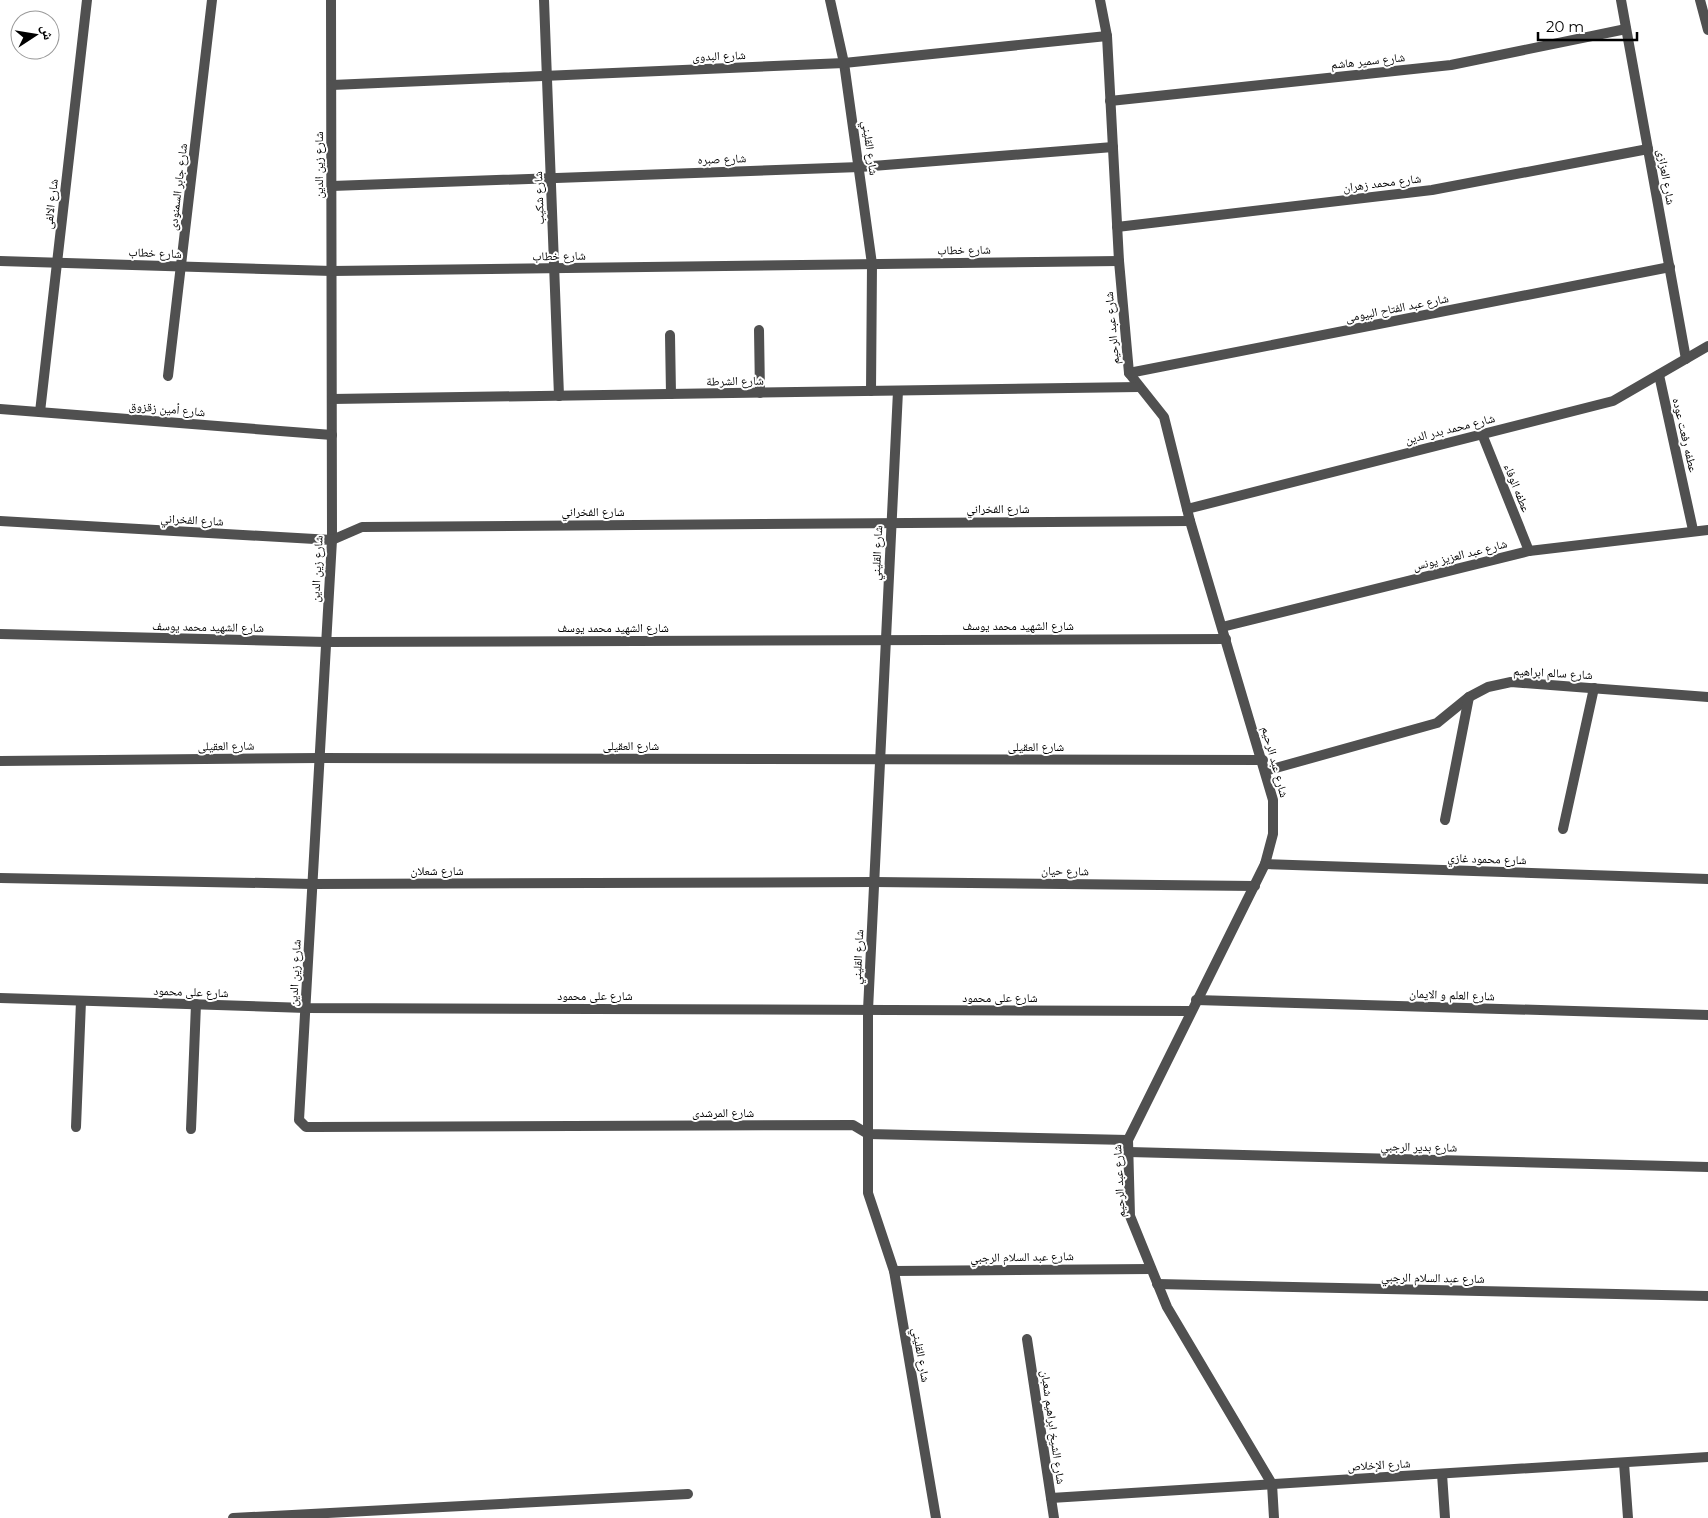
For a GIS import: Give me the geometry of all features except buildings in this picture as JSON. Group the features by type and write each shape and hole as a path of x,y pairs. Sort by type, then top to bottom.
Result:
{"street":[{"name":"شارع الالفى","path":"40,412 87,0"},
{"name":"شارع جابر السمنودى","path":"168,376 212,0"},
{"name":"شارع زين الدين","path":"315,1127 306,1126 300,1120 299,1111 332,540 331,0"},
{"name":"شارع شكيب","path":"544,0 559,396"},
{"name":"شارع القليني","path":"830,0 844,63 872,264 871,391"},
{"name":"شارع عبد الرحيم","path":"1100,0 1106,36 1119,261 1129,373 1139,387 1153,400 1164,417 1190,520 1263,760 1273,800 1273,834 1255,886 1190,1011 1128,1140 1130,1216 1167,1307 1272,1484 1274,1518"},
{"name":"شارع العزازى","path":"1621,0 1686,359"},
{"path":"1700,0 1708,30"},
{"name":"شارع سمير هاشم","path":"1110,101 1452,65 1626,29"},
{"name":"شارع البدوى","path":"332,85 844,63 1106,36"},
{"name":"شارع صبره","path":"332,186 860,167 1112,147"},
{"name":"شارع محمد زهران","path":"1117,227 1432,190 1648,149"},
{"name":"شارع خطاب","path":"0,261 332,271 1119,261"},
{"name":"شارع عبد الفتاح البيومى","path":"1129,373 1670,267"},
{"path":"759,330 760,393"},
{"path":"670,335 671,394"},
{"name":"شارع محمد بدر الدين","path":"1187,508 1613,401 1708,346"},
{"name":"عطفه رفعت عوده","path":"1659,375 1693,530"},
{"name":"شارع الشرطة","path":"332,399 1139,387"},
{"name":"شارع القليني","path":"898,390 868,1010 868,1193 894,1271 936,1518"},
{"name":"شارع أمين زقزوق","path":"0,409 332,435"},
{"name":"عطفه الوفاء","path":"1482,434 1529,551"},
{"name":"شارع الفخراني","path":"0,522 332,540 362,527 1190,520"},
{"name":"شارع عبد العزيز يونس","path":"1222,627 1529,551 1693,530 1708,530"},
{"name":"شارع الشهيد محمد يوسف","path":"0,634 326,642 1226,639"},
{"name":"شارع سالم ابراهيم","path":"1266,771 1437,723 1469,697 1488,687 1511,682 1708,697"},
{"path":"1563,829 1594,688"},
{"path":"1445,820 1469,697"},
{"name":"شارع العقيلى","path":"0,761 320,758 1263,760"},
{"name":"شارع محمود غازي","path":"1264,864 1708,879"},
{"name":"شارع شعلان","path":"0,878 313,884 874,882"},
{"name":"شارع حيان","path":"874,882 1255,886"},
{"name":"شارع على محمود","path":"0,998 306,1008 1190,1011"},
{"name":"شارع العلم و الايمان","path":"1196,1000 1708,1015"},
{"path":"76,1127 81,1001"},
{"path":"191,1129 196,1004"},
{"name":"شارع المرشدى","path":"315,1127 853,1125 868,1134 1128,1140"},
{"name":"شارع بدير الرجبي","path":"1129,1152 1708,1167"},
{"name":"شارع عبد السلام الرجبي","path":"894,1271 1151,1268"},
{"name":"شارع عبد السلام الرجبي","path":"1157,1284 1708,1296"},
{"name":"شارع الشيخ ابراهيم شعبان","path":"1027,1339 1054,1518"},
{"name":"شارع الإخلاص","path":"1051,1498 1708,1457"},
{"path":"1624,1463 1628,1518"},
{"path":"1442,1474 1445,1518"},
{"path":"233,1518 688,1494"}]}
